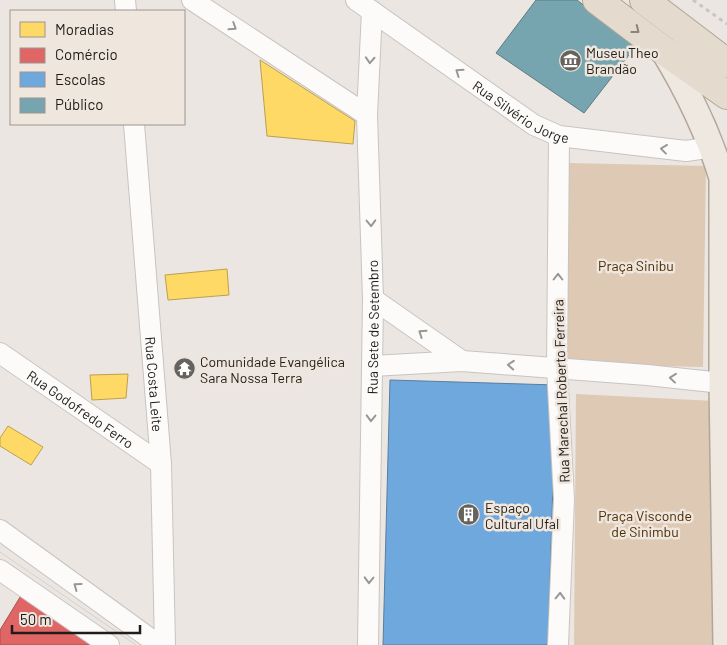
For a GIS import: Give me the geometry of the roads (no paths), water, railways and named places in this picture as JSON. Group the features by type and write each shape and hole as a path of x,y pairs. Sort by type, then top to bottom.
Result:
{"highway":[{"path":"597,0 662,50 727,95"},
{"path":"644,0 727,63"}],"main road":[{"path":"662,50 688,93 724,174 722,383 726,645"}],"street":[{"path":"192,0 367,115"},
{"name":"Rua Silvério Jorge","path":"356,0 534,125 559,136 686,152 713,147"},
{"name":"Rua Sete de Setembro","path":"368,645 373,299 367,115 372,12"},
{"name":"Rua Costa Leite","path":"134,125 161,464 166,645"},
{"name":"Rua Marechal Roberto Ferreira","path":"558,645 564,499 557,369 559,136"},
{"path":"373,299 462,362"},
{"name":"Rua Godofredo Ferro","path":"0,353 161,464"},
{"path":"372,366 462,362 722,383"},
{"path":"0,530 159,645"},
{"path":"0,570 109,645"}],"tram line":[{"path":"0,552 136,645"}],"place":[{"name":"Museu Theo Brandão","path":"570,60"},
{"name":"Comunidade Evangélica Sara Nossa Terra","path":"184,369"},
{"name":"Espaço Cultural Ufal","path":"469,515"}],"park label":[{"name":"Praça Sinibu","path":"636,265"},
{"name":"Praça Visconde de Sinimbu","path":"645,524"}]}
